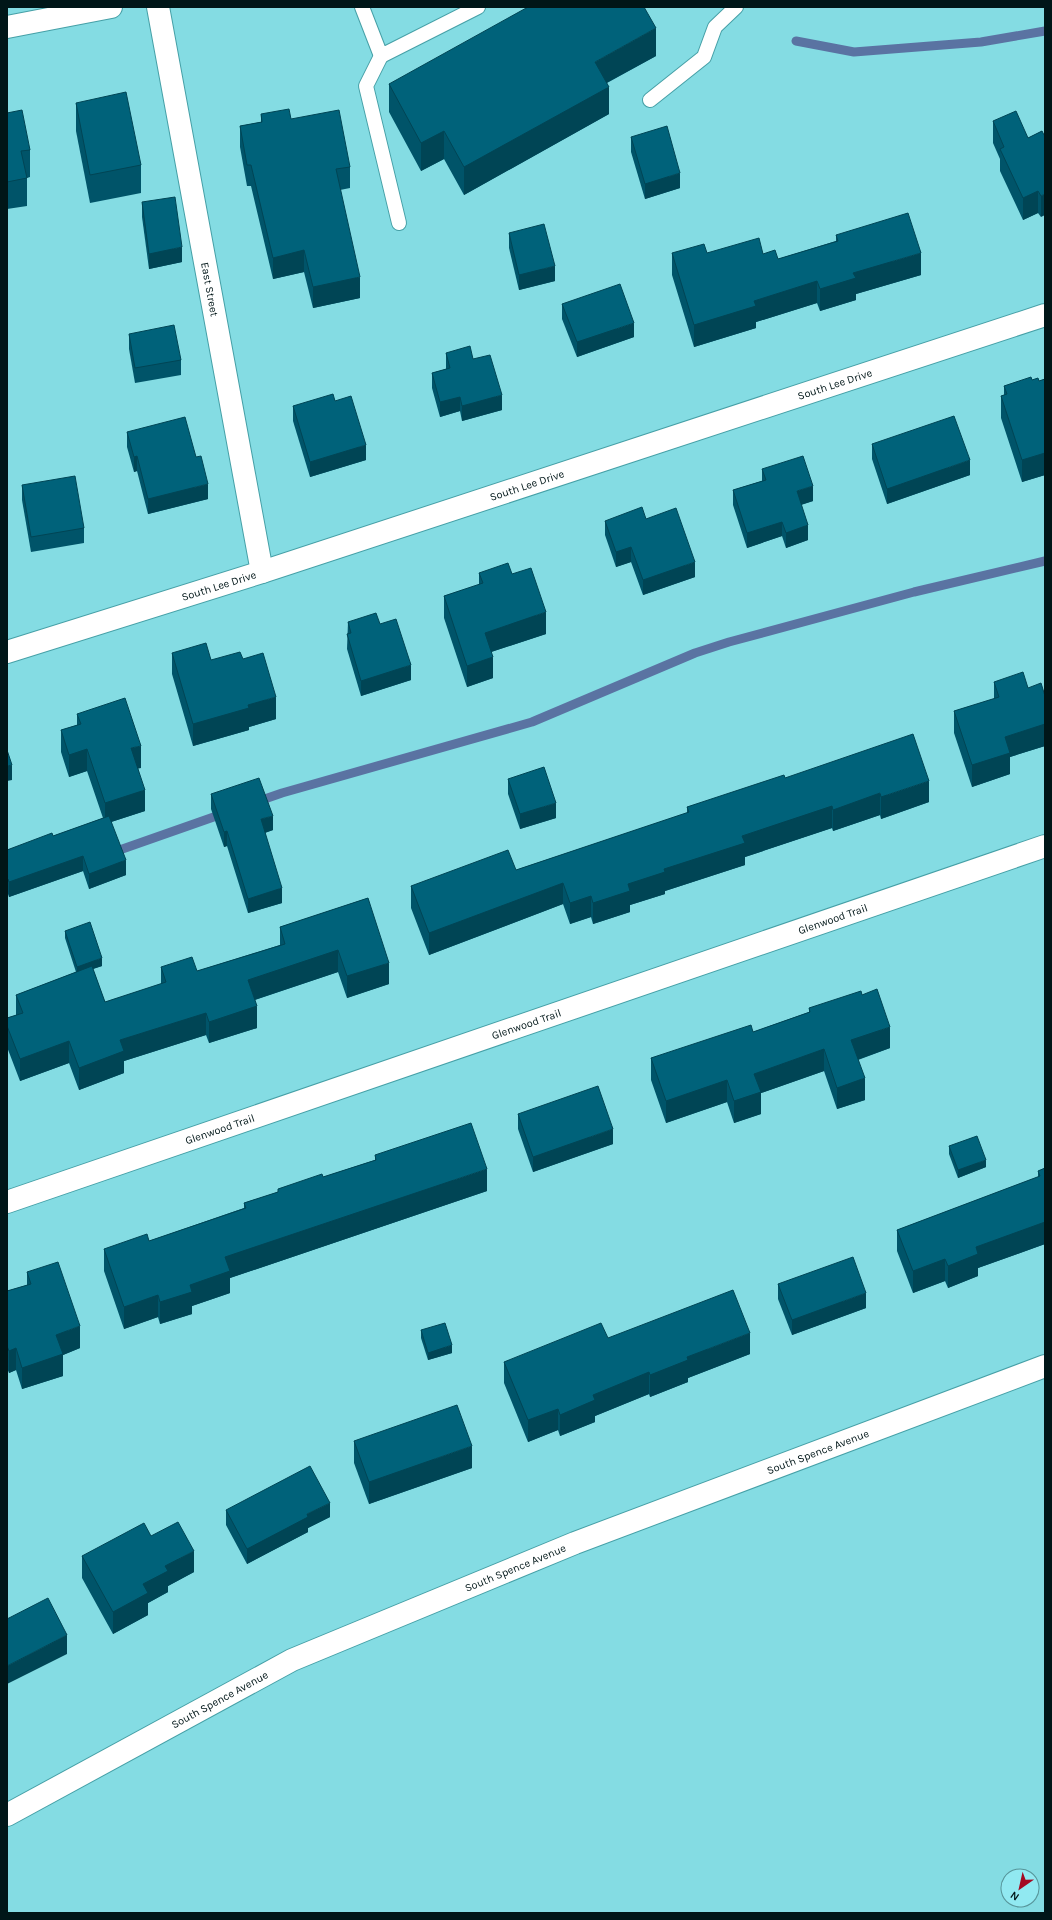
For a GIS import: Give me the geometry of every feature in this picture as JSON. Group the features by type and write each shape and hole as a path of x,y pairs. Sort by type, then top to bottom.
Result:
{"street":[{"path":"7,27 111,7"},
{"name":"East Street","path":"158,7 262,572"},
{"name":"South Lee Drive","path":"7,652 262,572 1045,315"},
{"name":"Glenwood Trail","path":"7,1202 1045,846"},
{"name":"South Spence Avenue","path":"7,1815 292,1660 576,1542 1045,1366"}],"lane":[{"path":"362,7 381,56"},
{"path":"399,223 366,86 381,56 478,7"},
{"path":"650,100 704,57 715,27 736,7"}],"building":[{"path":"528,7 644,7 656,28 595,62 609,87 464,167 444,131 421,143 389,84"},
{"path":"126,92 141,165 90,175 76,103"},
{"path":"289,109 291,119 339,110 350,167 336,169 360,277 313,287 304,250 273,258 251,165 247,165 240,126 262,122 261,114"},
{"path":"22,110 30,150 21,151 27,178 7,182 7,113"},
{"path":"1016,111 1028,138 1042,131 1044,135 1045,134 1045,194 1041,196 1038,191 1023,198 1000,149 1004,147 993,121"},
{"path":"667,126 680,173 645,184 631,137"},
{"path":"175,197 182,247 149,254 142,202"},
{"path":"908,213 921,253 853,273 856,278 820,289 817,281 754,301 756,306 694,325 672,253 704,244 707,253 759,238 763,254 775,250 778,259 838,241 836,235"},
{"path":"544,224 555,266 519,275 509,233"},
{"path":"620,284 634,323 577,342 562,304"},
{"path":"174,325 181,360 135,368 129,334"},
{"path":"470,346 473,359 490,355 502,395 462,406 460,397 440,402 432,373 450,368 446,353"},
{"path":"1031,377 1032,380 1038,378 1039,381 1045,379 1045,453 1022,460 1001,396 1007,394 1004,386"},
{"path":"333,394 335,401 351,396 366,445 310,462 293,406"},
{"path":"954,416 970,460 887,489 872,444"},
{"path":"185,417 196,457 201,456 208,484 148,499 137,456 134,457 127,432"},
{"path":"803,456 813,486 797,491 808,525 786,533 782,522 747,533 733,490 766,480 762,469"},
{"path":"75,476 84,528 31,537 22,485"},
{"path":"642,507 646,519 676,508 695,562 643,580 631,547 616,552 605,521"},
{"path":"508,563 512,574 531,568 546,612 485,633 493,657 467,666 444,596 483,583 479,573"},
{"path":"376,613 380,624 396,619 411,665 361,681 347,634 351,633 348,622"},
{"path":"206,643 211,660 240,652 243,659 263,653 276,697 248,705 249,708 193,724 172,653"},
{"path":"1023,672 1028,688 1041,683 1045,696 1045,724 1005,737 1010,753 972,765 954,711 999,697 994,682"},
{"path":"125,698 141,746 131,748 145,790 105,803 87,749 69,755 61,730 81,724 77,714"},
{"path":"913,734 929,781 881,797 880,793 833,810 832,806 742,836 745,843 664,869 665,872 628,884 630,891 593,903 591,896 570,903 563,883 429,933 411,886 508,850 516,870 689,812 687,807 784,775 785,778"},
{"path":"7,750 12,765 7,766"},
{"path":"544,767 556,803 520,814 508,779"},
{"path":"259,778 273,816 261,819 282,888 248,899 227,831 224,832 211,794"},
{"path":"109,816 126,860 89,874 83,856 9,882 8,879 7,880 7,850 52,833 53,836"},
{"path":"368,898 389,963 347,976 338,950 248,980 257,1006 209,1022 206,1013 120,1040 124,1051 79,1068 69,1041 20,1059 7,1026 7,1018 23,1013 16,995 92,966 105,1002 166,982 161,967 192,957 197,971 285,944 280,927"},
{"path":"90,922 102,958 77,967 65,931"},
{"path":"877,989 890,1027 851,1040 865,1078 837,1088 824,1049 754,1074 761,1092 734,1101 727,1080 666,1101 651,1058 751,1025 753,1032 810,1012 809,1008 861,991 862,995"},
{"path":"598,1086 613,1129 533,1157 518,1114"},
{"path":"471,1123 487,1169 225,1257 230,1271 190,1285 192,1292 160,1302 158,1295 124,1307 104,1249 147,1234 149,1241 246,1208 244,1203 278,1192 278,1189 322,1174 323,1177 376,1160 375,1155"},
{"path":"977,1136 986,1160 958,1170 949,1146"},
{"path":"1045,1168 1045,1222 976,1247 978,1254 948,1266 945,1259 913,1271 897,1230 1040,1176 1038,1171"},
{"path":"853,1257 866,1293 792,1320 778,1284"},
{"path":"58,1262 80,1326 56,1335 63,1354 22,1368 16,1348 9,1351 7,1346 7,1291 31,1284 27,1272"},
{"path":"733,1290 750,1333 687,1357 688,1360 650,1375 649,1372 593,1395 595,1400 560,1415 558,1409 528,1420 504,1362 601,1323 608,1338"},
{"path":"445,1323 452,1345 428,1353 421,1330"},
{"path":"457,1405 472,1446 369,1482 354,1441"},
{"path":"310,1466 330,1503 307,1514 308,1517 247,1549 226,1510"},
{"path":"178,1522 194,1551 165,1566 168,1571 143,1584 148,1593 113,1612 82,1556 144,1523 151,1536"},
{"path":"48,1598 67,1635 7,1666 7,1619"}],"waterway":[{"path":"796,41 854,52 981,42 1045,31"},
{"path":"256,802 282,793 532,722 695,653 729,642 914,592 1045,561"},
{"path":"111,853 225,813"}]}
